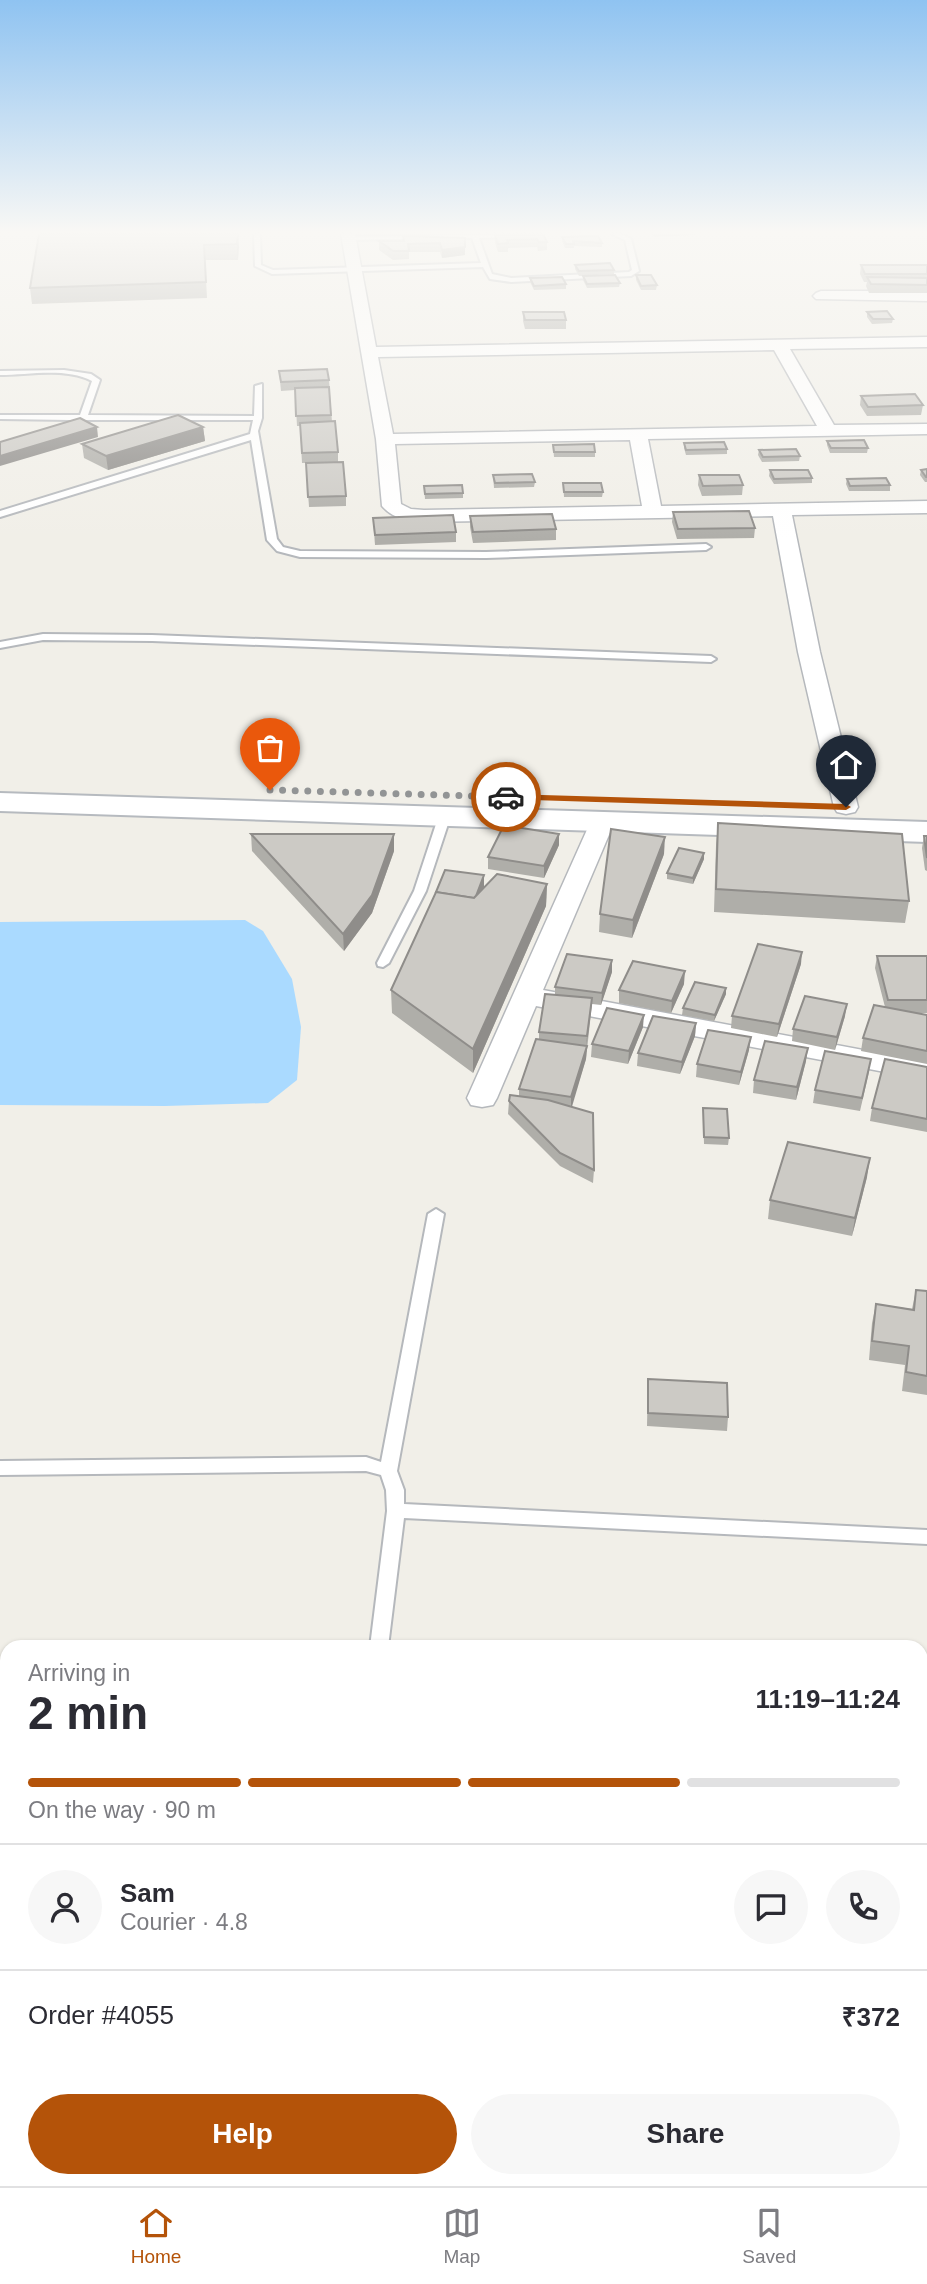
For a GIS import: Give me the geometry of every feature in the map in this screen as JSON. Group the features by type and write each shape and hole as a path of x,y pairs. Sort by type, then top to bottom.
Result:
{"main road":[{"path":"0,783 927,809"},
{"path":"0,802 927,832"}],"street":[{"path":"366,336 385,439 392,506 407,515 927,507"},
{"path":"369,352 927,342"},
{"path":"779,345 828,430"},
{"path":"385,439 927,429"},
{"path":"638,434 652,511"},
{"path":"781,509 809,652 846,807"},
{"path":"482,1098 602,823"},
{"path":"525,995 927,1071"}],"lane":[{"path":"0,373 75,373 91,377 96,380 83,418"},
{"path":"259,386 258,418 254,436 272,540 280,549 300,554 348,556 486,555 706,547"},
{"path":"0,417 258,418"},
{"path":"47,429 83,418"},
{"path":"0,514 254,436"},
{"path":"0,645 43,637 152,638 710,659"},
{"path":"383,962 420,891 444,818"},
{"path":"380,1640 396,1511 395,1490 388,1471 436,1214"},
{"path":"0,1468 366,1464 388,1471"},
{"path":"396,1511 927,1537"}],"water":[{"path":"245,920 263,931 292,979 301,1027 297,1080 268,1103 165,1106 0,1105 0,922"}],"building":[{"path":"327,369 329,380 281,382 279,371"},
{"path":"329,387 331,415 296,416 295,388"},
{"path":"915,394 923,405 868,407 861,396"},
{"path":"178,415 203,427 106,456 82,444"},
{"path":"80,418 97,427 0,456 0,442"},
{"path":"335,421 338,452 302,453 300,423"},
{"path":"864,440 868,448 831,448 827,441"},
{"path":"724,442 727,449 686,450 684,443"},
{"path":"594,444 595,452 554,452 553,445"},
{"path":"796,449 800,456 763,457 759,450"},
{"path":"343,462 346,496 308,497 306,463"},
{"path":"770,470 808,470 812,478 774,479"},
{"path":"532,474 535,482 495,483 493,475"},
{"path":"699,475 739,475 743,485 703,486"},
{"path":"886,478 890,485 850,486 847,479"},
{"path":"563,483 601,483 603,492 564,492"},
{"path":"462,485 463,493 425,494 424,486"},
{"path":"749,511 755,528 678,529 673,512"},
{"path":"552,514 556,529 473,532 470,516"},
{"path":"453,515 456,532 375,535 373,518"},
{"path":"718,823 902,834 909,901 716,889"},
{"path":"504,825 559,834 544,866 488,857"},
{"path":"611,829 665,837 633,920 600,914"},
{"path":"251,834 394,834 372,895 343,934"},
{"path":"924,836 927,836 927,858"},
{"path":"679,848 704,853 693,878 667,873"},
{"path":"445,870 484,875 476,896 474,898 436,892"},
{"path":"497,874 547,884 473,1049 391,990 436,892 474,898"},
{"path":"758,944 802,952 779,1024 732,1016"},
{"path":"567,954 612,960 602,993 555,987"},
{"path":"877,956 927,956 927,1000 888,1000"},
{"path":"633,961 685,971 672,1001 619,990"},
{"path":"695,982 726,988 715,1015 683,1008"},
{"path":"545,994 592,998 587,1036 539,1032"},
{"path":"805,996 847,1004 837,1037 793,1029"},
{"path":"874,1005 927,1015 927,1051 863,1038"},
{"path":"607,1008 644,1015 629,1051 592,1044"},
{"path":"653,1016 696,1023 682,1062 638,1053"},
{"path":"708,1030 751,1037 741,1072 697,1064"},
{"path":"536,1039 587,1046 571,1097 519,1089"},
{"path":"765,1041 808,1048 797,1087 754,1080"},
{"path":"825,1051 871,1059 862,1098 815,1090"},
{"path":"885,1059 927,1067 927,1119 872,1108"},
{"path":"510,1095 548,1100 593,1113 594,1170 560,1153 509,1101"},
{"path":"703,1108 727,1109 729,1138 704,1137"},
{"path":"788,1142 870,1158 855,1218 770,1200"},
{"path":"916,1290 927,1291 927,1376 906,1372 909,1346 872,1341 876,1304 914,1310"},
{"path":"648,1379 727,1383 728,1417 648,1413"}],"way so far":[{"path":"270,790 506,797"}],"route":[{"path":"506,797 846,807"}]}
